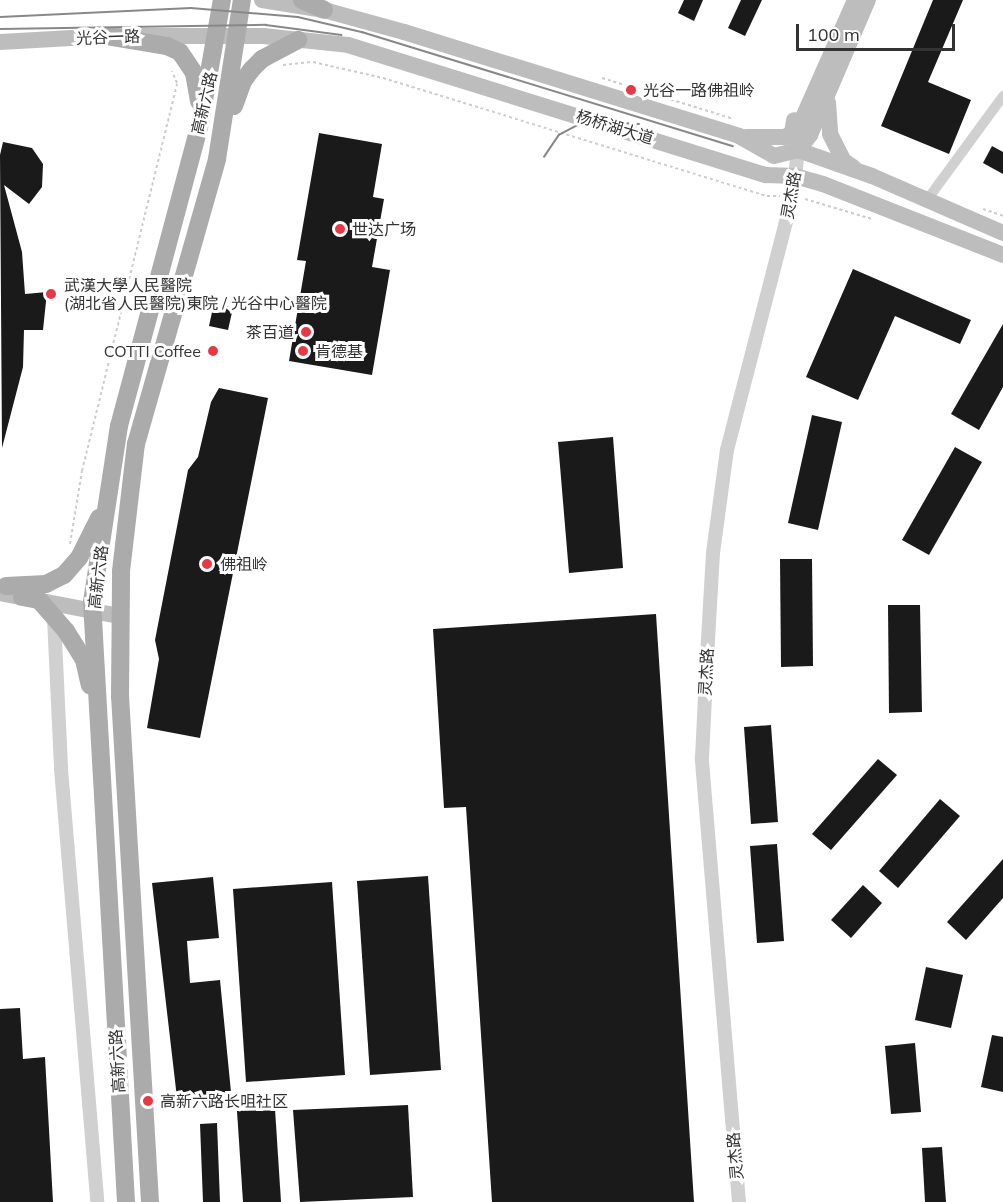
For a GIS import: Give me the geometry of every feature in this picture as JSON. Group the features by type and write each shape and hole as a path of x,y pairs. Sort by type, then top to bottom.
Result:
{"main road":[{"name":"高新六路","path":"126,1202 93,606 119,426 200,123 222,0"},
{"name":"高新六路","path":"150,1202 120,696 120,611 127,497 136,444 217,159 242,0"},
{"name":"杨桥湖大道","path":"262,0 324,10 740,136 774,156 798,150 861,172 1003,233"},
{"path":"302,0 324,10"},
{"path":"798,150 810,135 825,83 855,0"},
{"path":"740,136 764,139 792,133 795,116 825,83 868,0"},
{"name":"光谷一路","path":"0,42 107,36 217,36"},
{"path":"107,36 167,46 180,52 194,73 200,123"},
{"name":"杨桥湖大道","path":"217,36 348,45 389,55 766,175 795,176 1003,255"},
{"path":"217,159 243,81 262,59 298,40"},
{"path":"825,83 830,134 844,160 861,172"},
{"path":"710,158 741,158 746,147 740,136"},
{"path":"2,588 46,584 64,575 93,534 110,489"},
{"path":"2,588 22,597 39,600 54,615 84,660 98,714"},
{"path":"2,588 120,611"},
{"path":"22,597 93,606"}],"street":[{"path":"927,200 1003,96"},
{"name":"灵杰路","path":"739,1202 702,758 707,657 713,553 727,450 793,195 798,150"},
{"path":"54,615 61,769 97,1202"}],"path":[{"path":"279,66 313,62 383,78 767,196 793,195 883,222"},
{"path":"68,552 82,471 177,83 172,71"}],"building":[{"path":"684,0 703,0 694,21 678,13"},
{"path":"741,0 762,0 745,36 728,28"},
{"path":"933,0 963,0 928,82 971,100 949,154 881,126"},
{"name":"世达广场","path":"319,133 382,144 373,197 384,199 372,267 390,270 372,375 289,361 306,261 297,260"},
{"path":"3,142 32,148 43,164 42,187 29,204 4,185 22,252 25,294 47,292 43,330 24,330 23,367 2,448 0,155"},
{"path":"992,146 1003,152 1003,174 983,163"},
{"path":"853,269 971,320 960,344 895,316 858,400 806,377"},
{"path":"214,303 233,308 228,330 209,326"},
{"path":"1003,324 1003,387 979,430 951,414"},
{"name":"佛祖岭","path":"219,388 268,398 200,738 147,728 159,659 155,640 188,470 198,457 211,402"},
{"path":"812,415 842,422 818,530 788,523"},
{"path":"613,437 623,568 569,573 558,442"},
{"path":"955,447 982,462 929,555 902,540"},
{"path":"780,559 812,559 813,666 781,667"},
{"path":"888,605 920,605 922,712 889,713"},
{"path":"656,614 694,1202 492,1202 466,807 444,808 433,629"},
{"path":"771,725 778,822 751,824 744,727"},
{"path":"878,759 897,775 831,850 812,834"},
{"path":"940,799 960,816 898,888 879,871"},
{"path":"777,844 784,941 757,943 750,846"},
{"path":"1003,859 1003,898 966,940 947,922"},
{"path":"428,876 441,1070 370,1075 357,881"},
{"path":"213,877 219,938 187,941 190,983 220,980 231,1092 177,1098 152,883"},
{"path":"332,882 345,1075 246,1082 233,889"},
{"path":"863,885 882,903 851,938 831,920"},
{"path":"926,967 963,975 951,1028 915,1020"},
{"path":"20,1008 23,1059 45,1057 53,1202 0,1202 0,1009"},
{"path":"992,1035 1003,1037 1003,1092 981,1087"},
{"path":"915,1043 921,1112 891,1114 885,1046"},
{"path":"408,1105 413,1197 300,1202 293,1110"},
{"path":"275,1109 281,1202 243,1202 237,1111"},
{"path":"217,1123 220,1202 203,1202 200,1124"},
{"path":"942,1147 946,1202 925,1202 922,1148"}],"tram line":[{"path":"0,17 191,8 298,17 362,32 733,146"},
{"path":"0,29 266,25 341,35"},
{"path":"544,157 559,135 585,121 639,124"}],"place":[{"name":"光谷一路佛祖岭","path":"631,90"},
{"name":"世达广场","path":"340,229"},
{"name":"武漢大學人民醫院 (湖北省人民醫院)東院 / 光谷中心醫院","path":"51,294"},
{"name":"茶百道","path":"306,332"},
{"name":"COTTI Coffee","path":"213,351"},
{"name":"肯德基","path":"303,351"},
{"name":"佛祖岭","path":"207,564"},
{"name":"高新六路长咀社区","path":"148,1101"}]}
